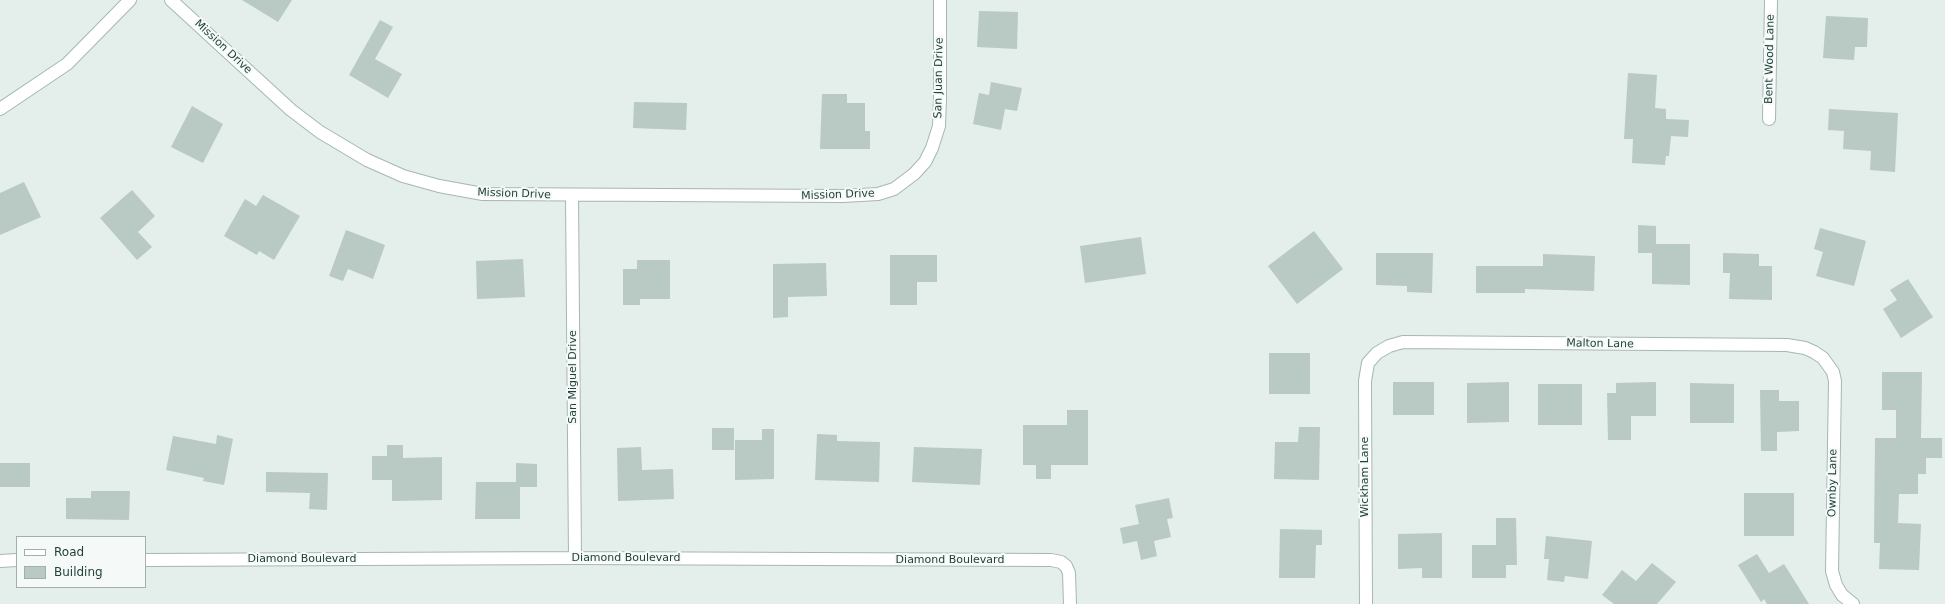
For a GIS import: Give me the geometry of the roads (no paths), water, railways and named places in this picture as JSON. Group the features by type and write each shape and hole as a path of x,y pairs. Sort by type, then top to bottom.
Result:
{"street":[{"path":"0,109 67,64 130,0"},
{"name":"Mission Drive","path":"171,0 291,110 320,132 367,160 403,176 439,186 483,194 572,196 843,196 878,194 888,191 894,189 914,174"},
{"name":"San Juan Drive","path":"914,174 925,162 932,148 939,126 940,0"},
{"name":"Bent Wood Lane","path":"1769,119 1771,0"},
{"name":"San Miguel Drive","path":"572,196 574,558"},
{"name":"Malton Lane","path":"1377,353 1389,346 1403,342 1787,345 1805,348 1823,358"},
{"name":"Wickham Lane","path":"1366,604 1364,381 1368,363 1377,353"},
{"name":"Ownby Lane","path":"1823,358 1833,372 1835,381 1832,571 1836,585 1842,595 1853,604"},
{"name":"Diamond Boulevard","path":"146,560 574,558 1051,560 1061,562 1066,566 1069,573 1070,604"},
{"path":"0,561 16,560"}]}
